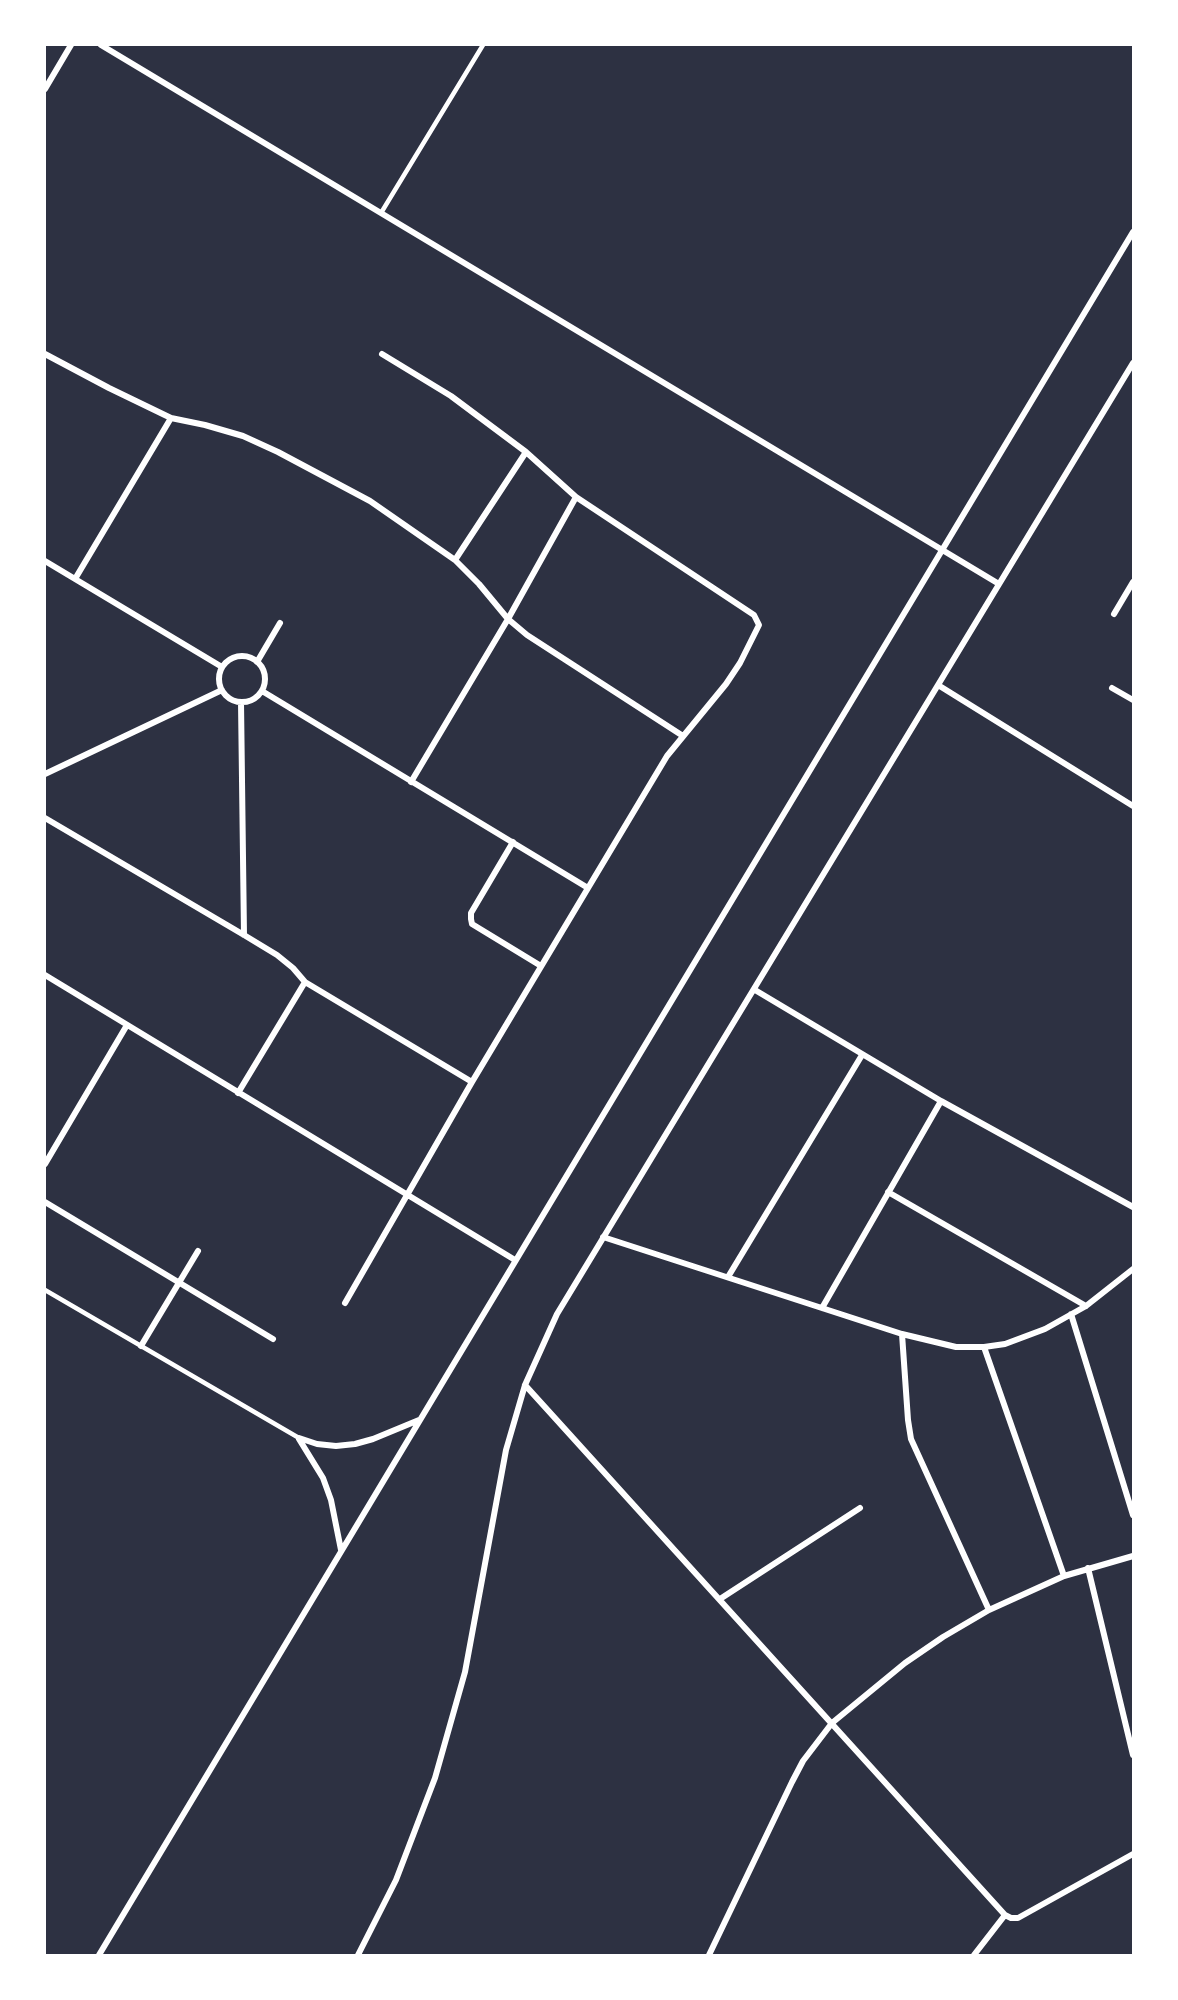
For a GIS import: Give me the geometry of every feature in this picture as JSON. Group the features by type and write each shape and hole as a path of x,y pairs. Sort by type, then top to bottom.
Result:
{"street":[{"path":"45,89 71,45"},
{"path":"101,45 999,584"},
{"path":"99,1955 1133,232"},
{"path":"45,354 171,418 243,436 370,501 455,560 479,584 508,619 527,635 683,736"},
{"path":"345,1303 472,1082 667,756 726,684 758,628 757,618 576,497 525,452 451,396 382,354"},
{"path":"358,1955 396,1880 417,1829 451,1725 465,1672 506,1450 525,1385 557,1314 1133,363"},
{"path":"1126,374 1133,378"},
{"path":"75,579 171,418"},
{"path":"455,560 525,452"},
{"path":"411,782 508,619 576,497"},
{"path":"45,561 222,667"},
{"path":"1114,614 1133,582"},
{"path":"257,662 280,623"},
{"path":"238,656 248,657 257,662 263,671 265,681 262,692 253,700 241,702 230,699 222,690 219,679 222,667 229,660 238,656"},
{"path":"938,685 1133,806"},
{"path":"1113,687 1133,700"},
{"path":"45,774 222,690"},
{"path":"262,692 588,888"},
{"path":"241,702 244,935"},
{"path":"45,818 277,955 305,982 472,1082"},
{"path":"513,842 471,913 472,924 542,966"},
{"path":"45,975 515,1260"},
{"path":"238,1093 305,982"},
{"path":"754,990 941,1101 1133,1206"},
{"path":"45,1164 127,1025"},
{"path":"728,1277 862,1055"},
{"path":"822,1308 941,1101"},
{"path":"888,1192 1086,1306"},
{"path":"45,1202 273,1339"},
{"path":"603,1237 902,1334 956,1347 984,1347 1025,1338 1086,1306 1133,1269"},
{"path":"141,1346 198,1251"},
{"path":"1071,1314 1133,1515"},
{"path":"902,1334 911,1439 989,1610"},
{"path":"984,1347 1064,1576"},
{"path":"525,1385 1005,1915 1018,1918 1133,1854"},
{"path":"299,1438 316,1444 336,1446 355,1444 373,1440 418,1420"},
{"path":"299,1438 323,1478 331,1500 341,1550"},
{"path":"720,1599 860,1508"},
{"path":"709,1955 803,1761 832,1723 905,1663 989,1610 1064,1576 1133,1556"},
{"path":"1088,1569 1133,1755"},
{"path":"974,1955 1005,1915"}],"lane":[{"path":"381,213 483,45"},
{"path":"45,1290 299,1438"}]}
